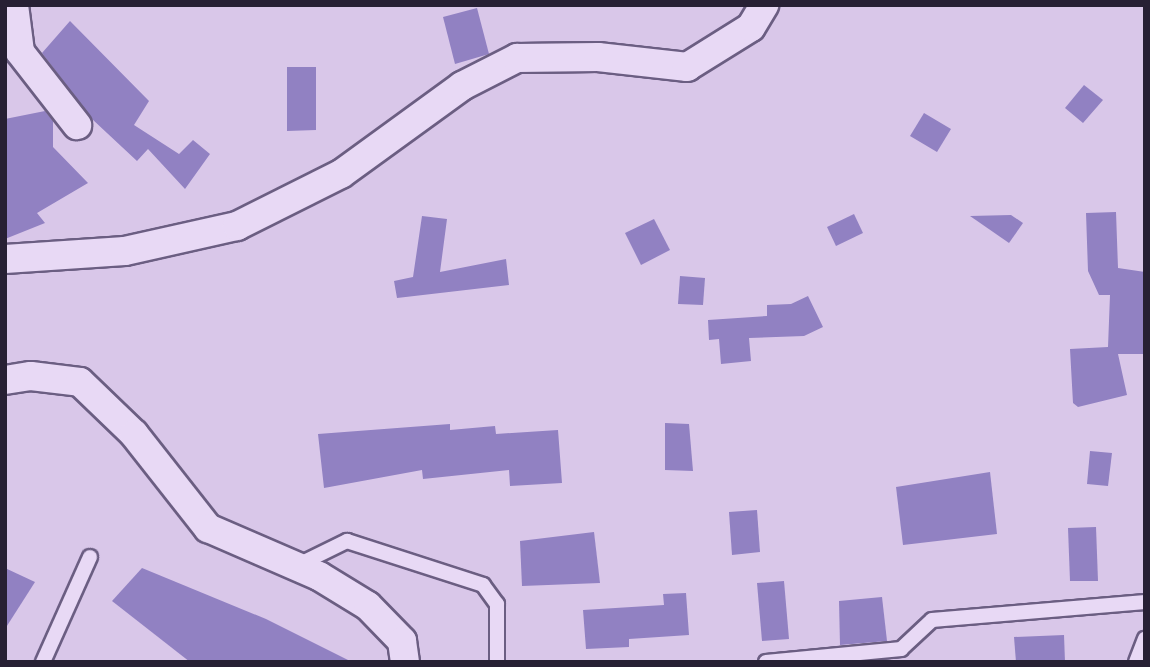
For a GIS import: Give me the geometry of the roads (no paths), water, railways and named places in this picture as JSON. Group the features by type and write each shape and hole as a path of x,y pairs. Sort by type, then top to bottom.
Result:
{"street":[{"path":"5,10 11,5 20,52 77,125"},
{"path":"5,259 125,251 237,226 341,174 462,86 517,58 598,57 687,67 751,27 764,5"},
{"path":"5,380 31,376 80,382 134,435 208,528 296,566 368,606 402,641 405,662"}],"lane":[{"path":"296,566 347,541 483,585 497,604 498,662"},
{"path":"43,662 90,557"},
{"path":"766,662 901,649 932,620 1145,602"},
{"path":"1136,662 1145,639"}]}
